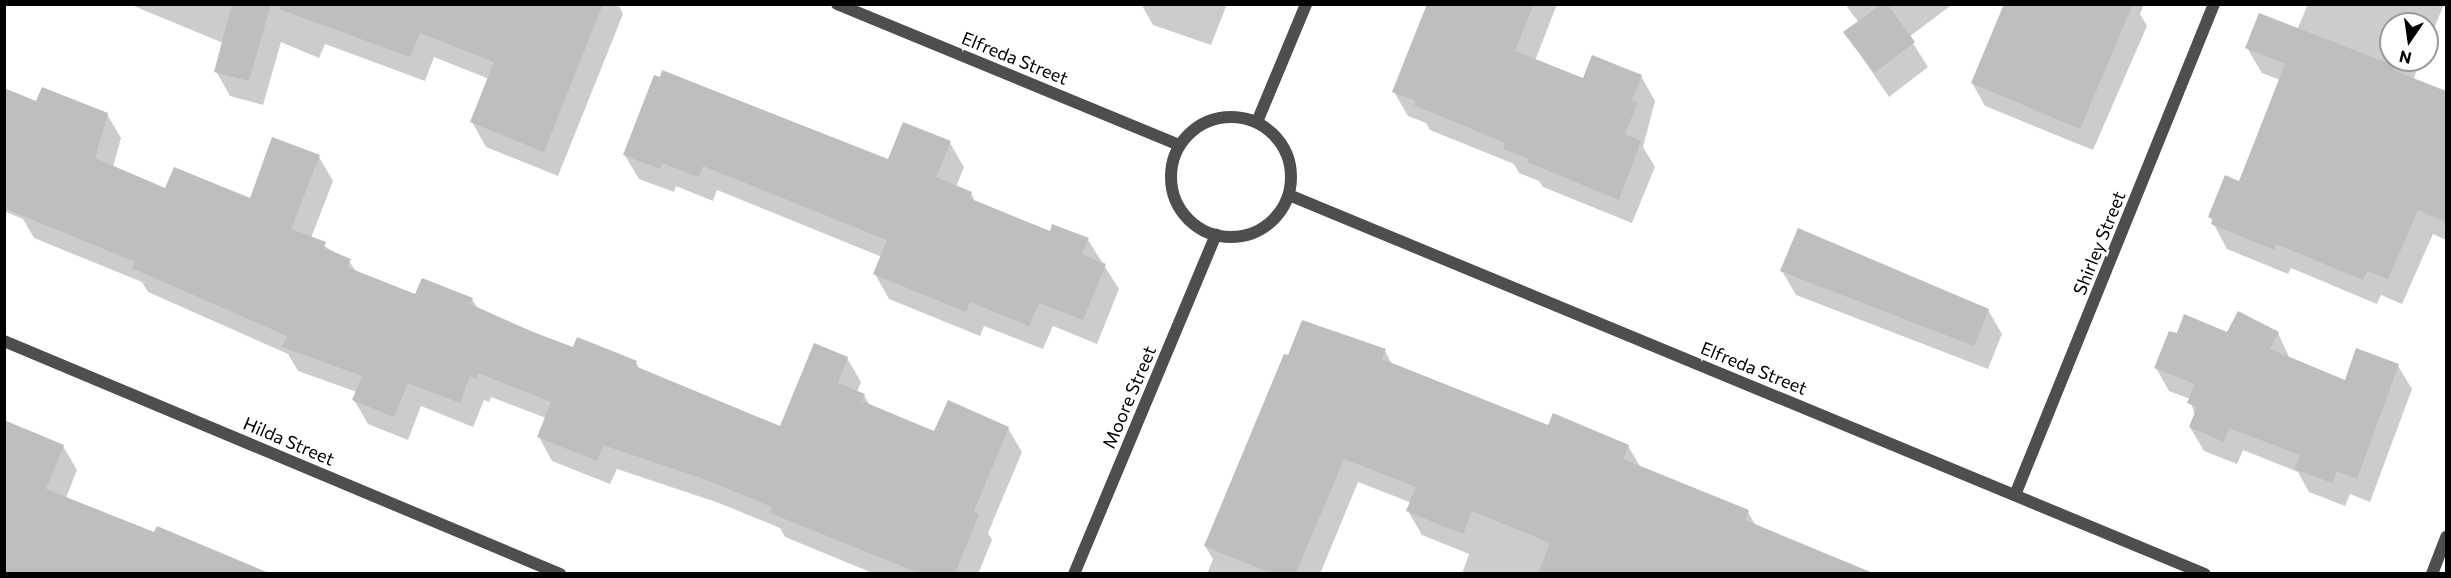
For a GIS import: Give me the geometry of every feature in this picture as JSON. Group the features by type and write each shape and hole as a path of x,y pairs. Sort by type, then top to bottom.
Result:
{"street":[{"name":"Elfreda Street","path":"837,4 1179,146"},
{"path":"1257,122 1306,4"},
{"name":"Shirley Street","path":"2015,495 2214,4"},
{"path":"1222,117 1257,122 1283,145 1292,178 1289,195 1269,225 1252,234 1216,235 1199,228 1175,199 1172,163 1179,146 1191,132 1222,117"},
{"name":"Elfreda Street","path":"1289,195 2205,573"},
{"name":"Moore Street","path":"1074,573 1216,235"},
{"name":"Hilda Street","path":"4,341 560,573"},
{"path":"2432,573 2446,537"}],"building":[{"path":"232,4 271,4 249,81 214,72"},
{"path":"280,4 603,4 544,152 470,122 494,62 420,33 410,57 279,9"},
{"path":"1427,4 1534,4 1515,51 1583,78 1592,55 1642,75 1632,100 1638,102 1625,134 1641,141 1619,200 1527,162 1529,159 1503,149 1505,143 1414,105 1416,101 1392,92"},
{"path":"1882,4 1887,4 1915,42 1874,73 1843,32"},
{"path":"2004,4 2133,4 2080,129 1971,83"},
{"path":"2259,13 2379,60 2379,72 2398,72 2446,91 2446,222 2418,210 2388,279 2367,271 2363,280 2276,244 2274,250 2211,224 2213,219 2208,217 2225,175 2239,181 2285,64 2245,48"},
{"path":"662,70 888,159 903,122 951,141 936,177 972,192 969,198 1050,231 1052,224 1089,238 1082,254 1106,264 1083,320 1039,303 1029,326 970,302 966,312 873,274 887,240 703,166 699,177 662,163 660,169 623,155 654,75 660,77"},
{"path":"42,87 108,113 95,158 165,188 174,167 250,198 272,137 320,155 291,229 326,242 324,248 351,259 347,267 415,294 422,278 473,298 470,304 533,332 573,347 577,337 637,361 635,366 780,426 814,343 848,357 838,383 865,394 862,401 934,431 948,400 1009,427 974,511 979,514 955,573 919,573 770,513 772,507 704,479 603,445 597,461 537,437 551,402 478,373 476,379 470,376 460,403 408,383 394,417 352,400 362,376 282,347 287,336 132,268 135,262 4,208 4,88 36,101"},
{"path":"1798,228 1989,309 1974,346 1780,271"},
{"path":"2238,311 2279,332 2270,349 2345,380 2356,348 2399,364 2357,479 2337,471 2332,483 2294,469 2300,455 2229,428 2224,442 2189,427 2197,407 2187,403 2195,384 2154,368 2169,331 2177,333 2184,314 2227,332"},
{"path":"1302,320 1386,349 1382,359 1548,425 1553,413 1629,445 1623,459 1749,510 1745,520 1873,573 1538,573 1550,543 1472,511 1463,534 1406,511 1416,487 1344,459 1296,573 1271,573 1204,546 1284,354 1288,355"},
{"path":"4,420 64,445 46,489 154,532 157,526 269,573 4,573"}]}
